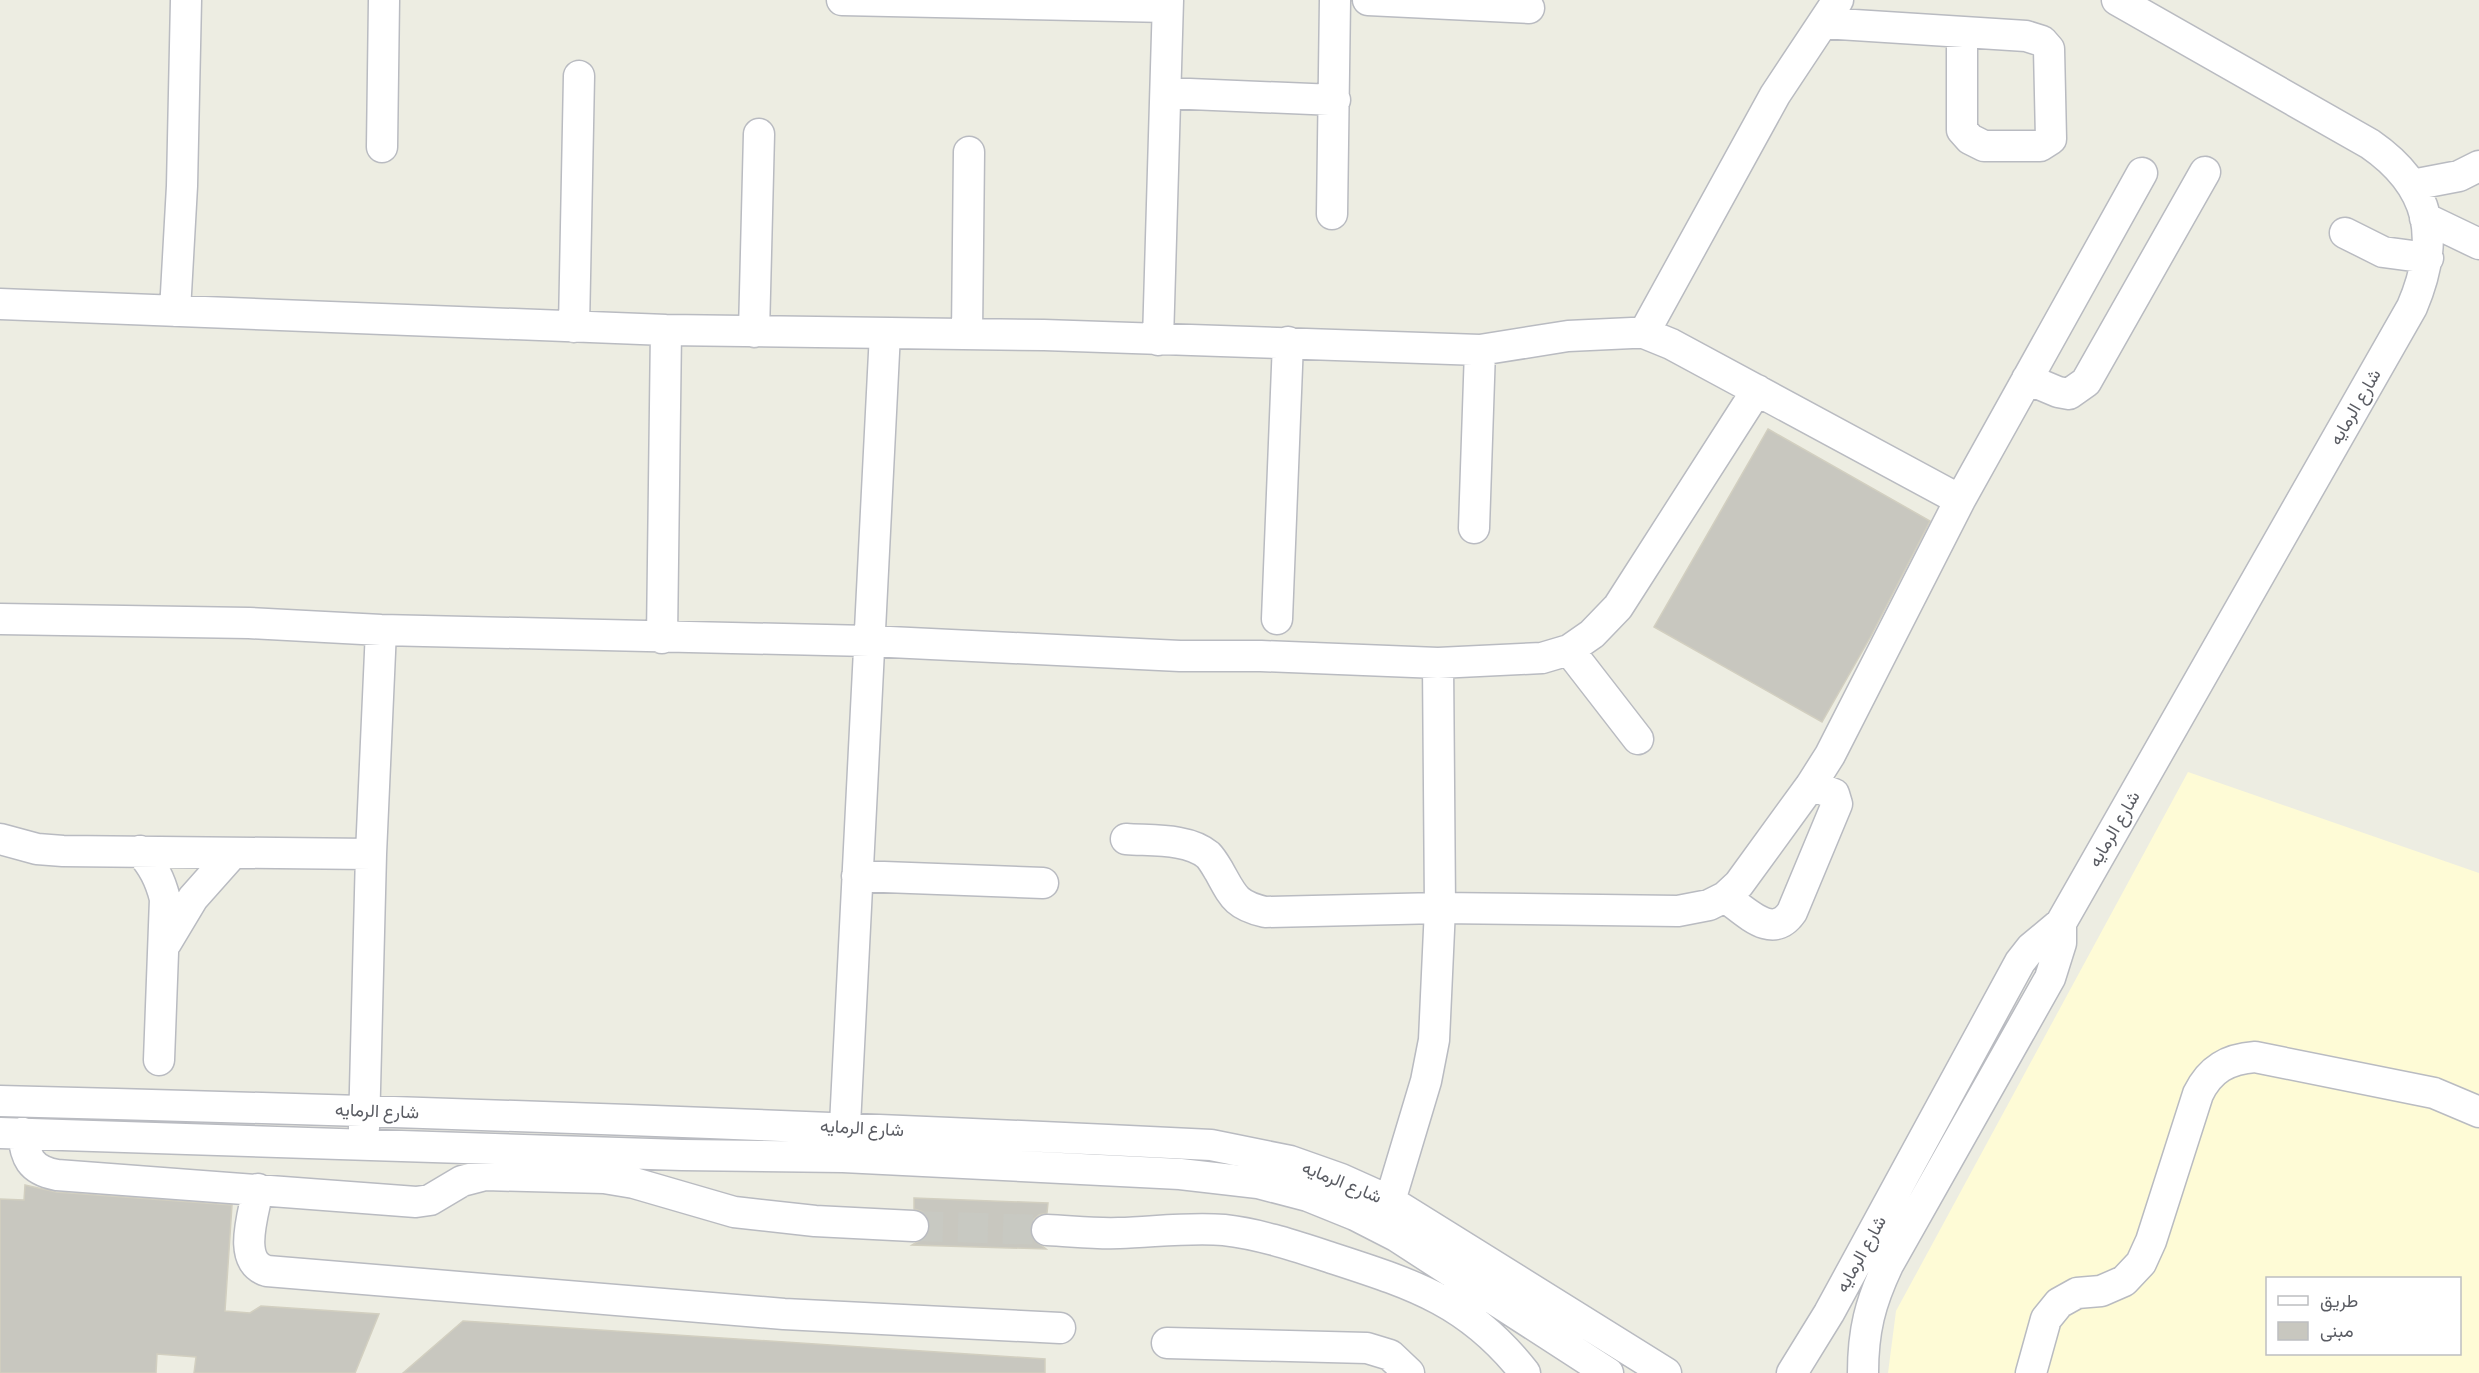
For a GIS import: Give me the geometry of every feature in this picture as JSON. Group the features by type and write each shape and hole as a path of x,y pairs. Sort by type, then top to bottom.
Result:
{"street":[{"path":"175,310 183,186 186,0"},
{"path":"382,147 384,0"},
{"path":"842,0 1167,4 1158,340"},
{"path":"1332,213 1335,0"},
{"path":"1368,0 1529,8"},
{"name":"شارع الرمايه","path":"1792,1373 1829,1313 2020,962 2031,948 2061,923 2412,307 2428,258 2425,218 2412,185 2387,156 2370,144 2117,0"},
{"path":"1644,333 1775,95 1831,11 1962,32"},
{"path":"574,327 579,76"},
{"path":"1166,93 1335,100"},
{"path":"754,332 759,134"},
{"path":"967,334 969,152"},
{"path":"2412,185 2459,176 2479,166"},
{"path":"2026,378 2058,392 2069,394 2086,382 2205,172"},
{"path":"1126,839 1182,844 1196,848 1209,855 1234,897 1247,908 1265,912 1440,908 1678,911 1709,905 1725,897 1747,875 1811,785 1844,729 1960,500 2142,173"},
{"path":"2425,218 2479,244"},
{"path":"2345,233 2384,252 2428,258"},
{"path":"0,303 666,330 967,334 1288,342 1480,350 1568,336 1644,333 1671,344 1960,500"},
{"path":"662,638 666,330"},
{"path":"843,1158 885,333"},
{"path":"1277,619 1288,342"},
{"path":"1474,528 1480,350"},
{"path":"0,619 249,623 381,630 869,641 1180,656 1261,656 1438,663 1542,658 1569,650 1592,634 1618,607 1757,390"},
{"path":"364,1144 371,854 381,630"},
{"path":"1569,650 1638,739"},
{"path":"1384,1214 1426,1081 1434,1040 1440,908 1438,663"},
{"path":"1725,897 1768,925 1777,926 1785,922 1792,912 1837,804 1834,794 1811,785"},
{"path":"0,839 37,849 371,854"},
{"path":"140,851 152,865 165,898 159,1060"},
{"path":"162,951 193,898 233,853"},
{"path":"856,876 1043,883"},
{"name":"شارع الرمايه","path":"1863,1373 1868,1314 1876,1291 1888,1265 2049,978 2058,958 2061,923"},
{"path":"2031,1373 2046,1319 2059,1303 2077,1293 2102,1291 2124,1281 2141,1263 2151,1241 2198,1094 2203,1083 2219,1067 2242,1058 2268,1059 2434,1093 2479,1112"},
{"name":"شارع الرمايه","path":"0,1101 364,1110 845,1127 1211,1145 1290,1161 1341,1179 1384,1214 1608,1373"},
{"path":"11,1133 27,1158 37,1168 50,1174 416,1202 429,1200 462,1181 485,1175 604,1178 634,1183 734,1212 825,1221 913,1226"},
{"name":"شارع الرمايه","path":"11,1133 682,1155 843,1158 1180,1174 1233,1179 1384,1214 1666,1373"},
{"path":"682,1155 685,1171 692,1179 744,1194 752,1203 756,1214"},
{"path":"258,1189 249,1254 256,1266 267,1271 784,1314 1060,1328"},
{"path":"1047,1230 1120,1233 1166,1229 1171,1214 1182,1210 1239,1214 1250,1223 1255,1235 1395,1279 1441,1299 1496,1340 1525,1373"},
{"path":"1167,1343 1367,1348 1390,1355 1409,1373"}],"shaded area":[{"path":"2188,772 2479,873 2479,1373 1888,1373 1896,1311"}],"building":[{"path":"1768,429 1930,521 1871,636 1822,722 1654,627"},
{"path":"25,1185 56,1192 232,1205 225,1311 250,1313 261,1306 379,1314 355,1373 194,1373 196,1357 157,1354 156,1373 0,1373 0,1199 24,1200"},
{"path":"914,1198 1048,1203 1047,1213 1033,1220 1030,1230 1032,1238 1046,1249 912,1245 927,1236 930,1226 929,1219 923,1212 914,1209"},
{"path":"463,1321 1045,1359 1045,1373 403,1373"}],"tunnel":[{"path":"913,1226 1047,1230"}]}
